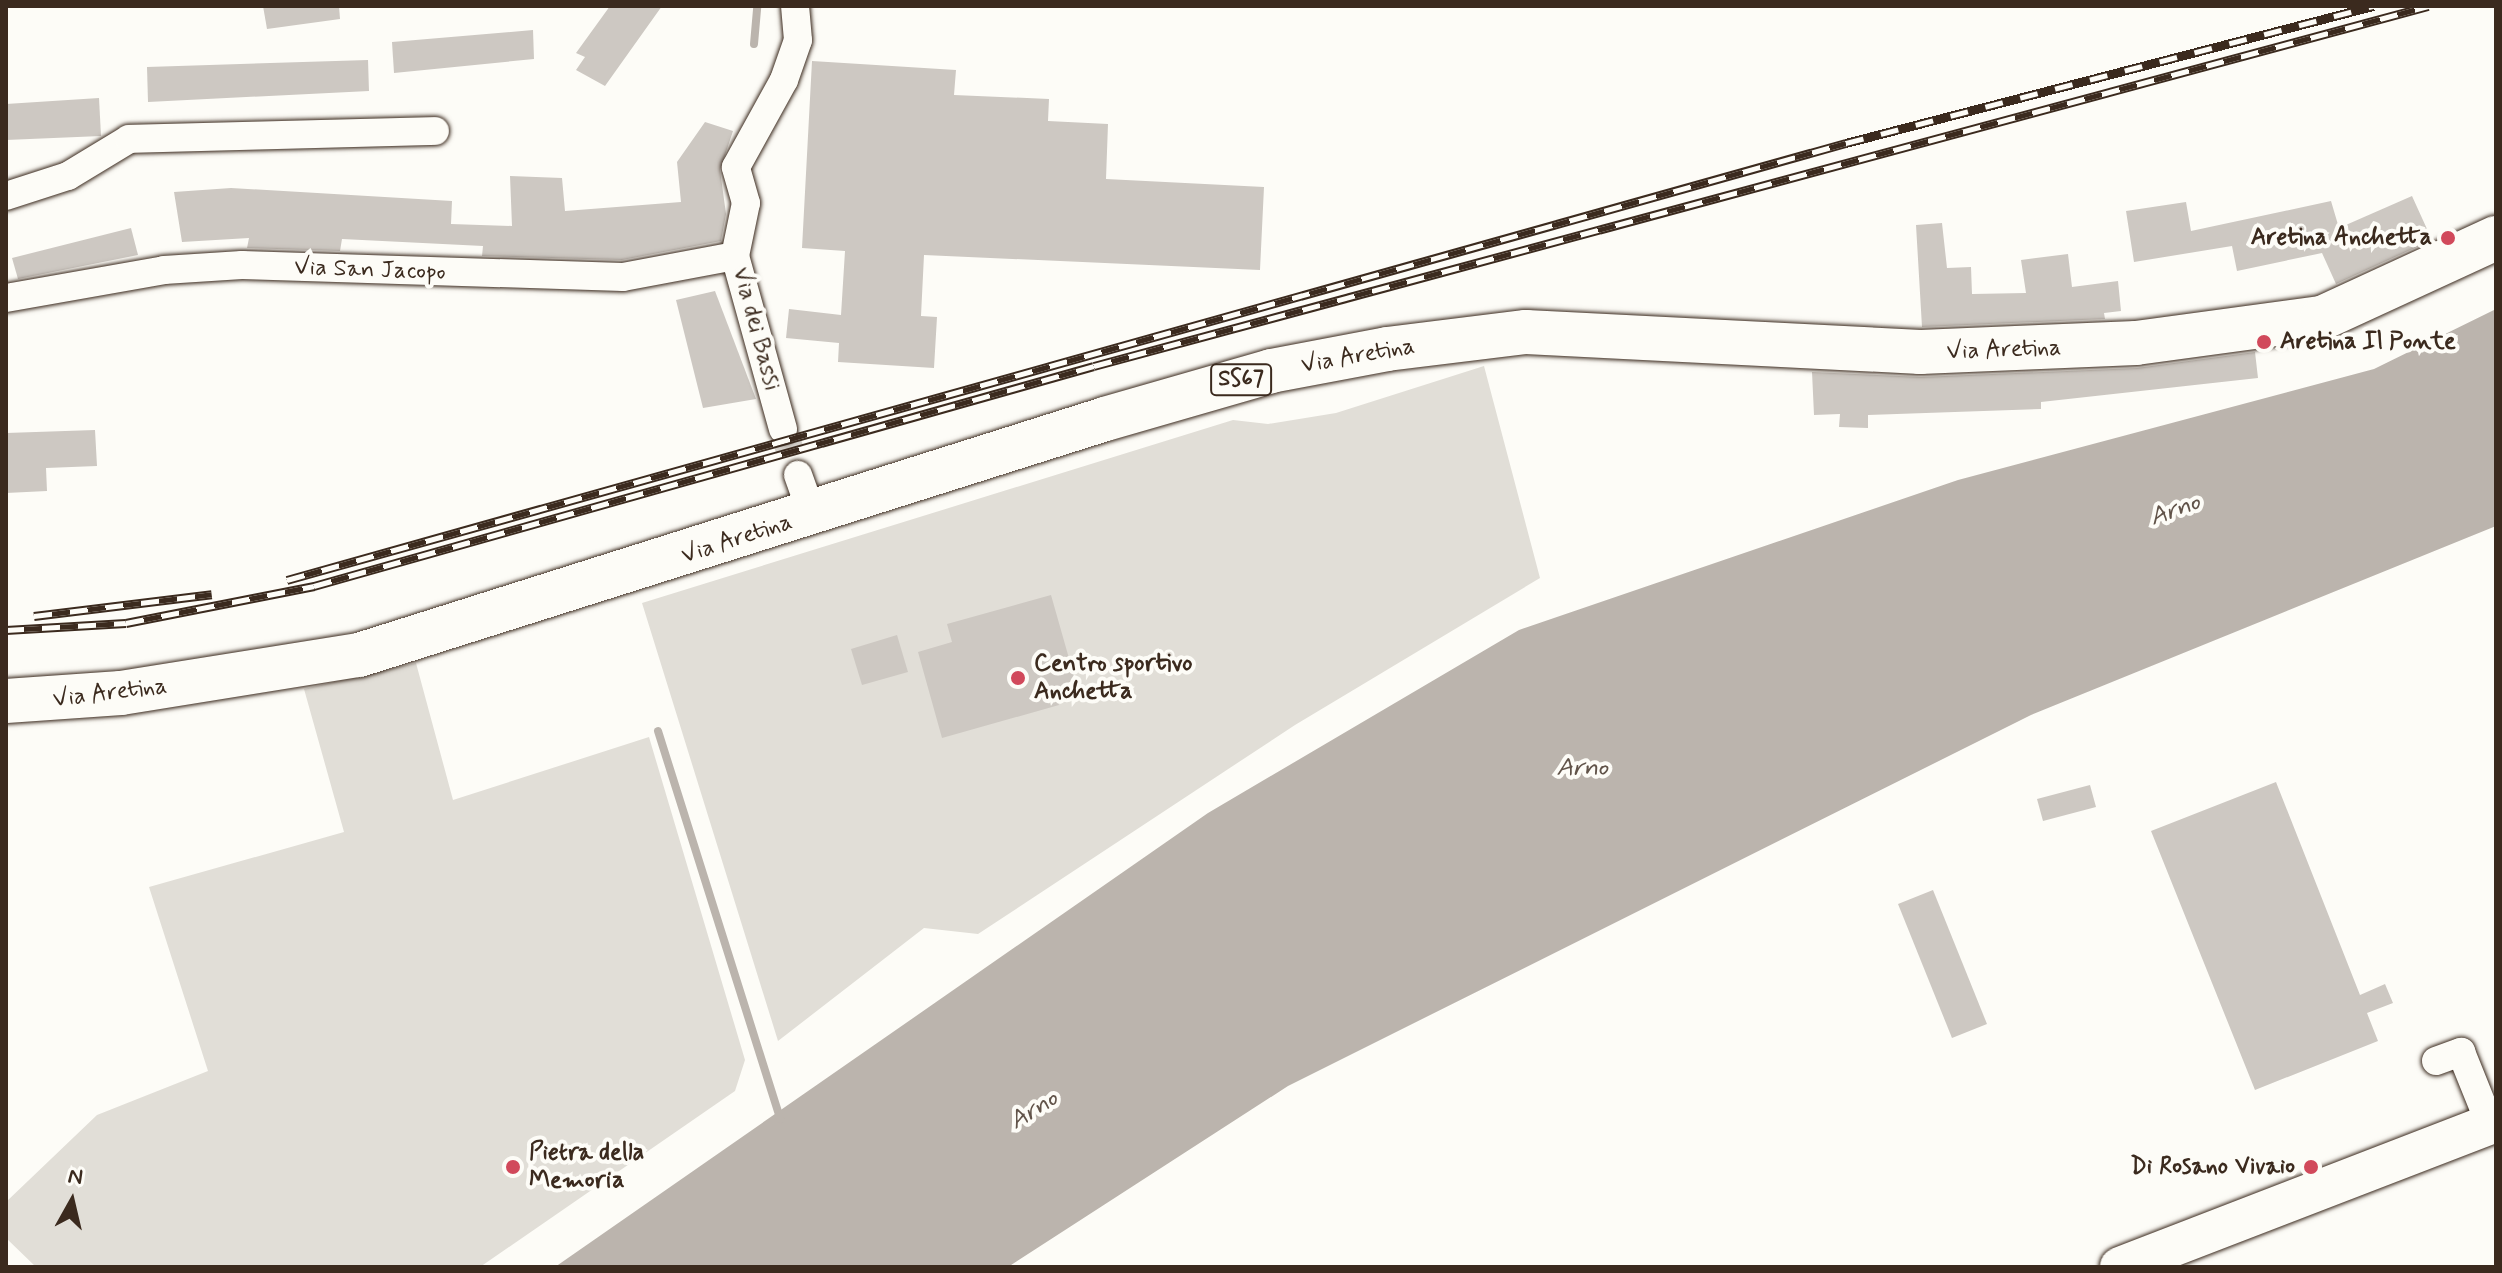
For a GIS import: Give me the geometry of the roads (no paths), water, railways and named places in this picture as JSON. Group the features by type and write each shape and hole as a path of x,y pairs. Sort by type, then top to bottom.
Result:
{"main road":[{"name":"Via Aretina","path":"6,701 121,693 359,655 805,494 1271,371 1387,349 1526,332 1920,352 2136,343 2322,318 2496,238"},
{"path":"2120,1267 2493,1123"}],"street":[{"name":"Via dei Bassi","path":"783,429 735,256 746,203 736,167 784,80 798,40 795,6"},
{"path":"6,196 68,176 129,139 435,131"},
{"name":"Via San Jacopo","path":"6,298 227,266 623,277 735,256"},
{"path":"2436,1061 2461,1052 2493,1123"}],"water":[{"name":"Arno","path":"2496,309 2496,526 2031,715 1288,1086 1008,1267 555,1267 1208,813 1519,630 1958,480 2374,369"}],"waterway":[{"path":"754,44 757,6"},
{"path":"658,731 780,1119"}],"tunnel":[{"path":"783,429 798,475"}],"railway":[{"path":"287,580 1846,143 2373,6"},
{"path":"6,630 126,623 314,586 1094,366 2428,6"},
{"path":"34,616 212,594"}],"place":[{"name":"Aretina Anchetta","path":"2448,238"},
{"name":"Aretina Il Ponte","path":"2264,342"},
{"name":"Centro sportivo Anchetta","path":"1018,678"},
{"name":"Pietra della Memoria","path":"513,1167"},
{"name":"Di Rosano Vivaio","path":"2311,1167"}]}
